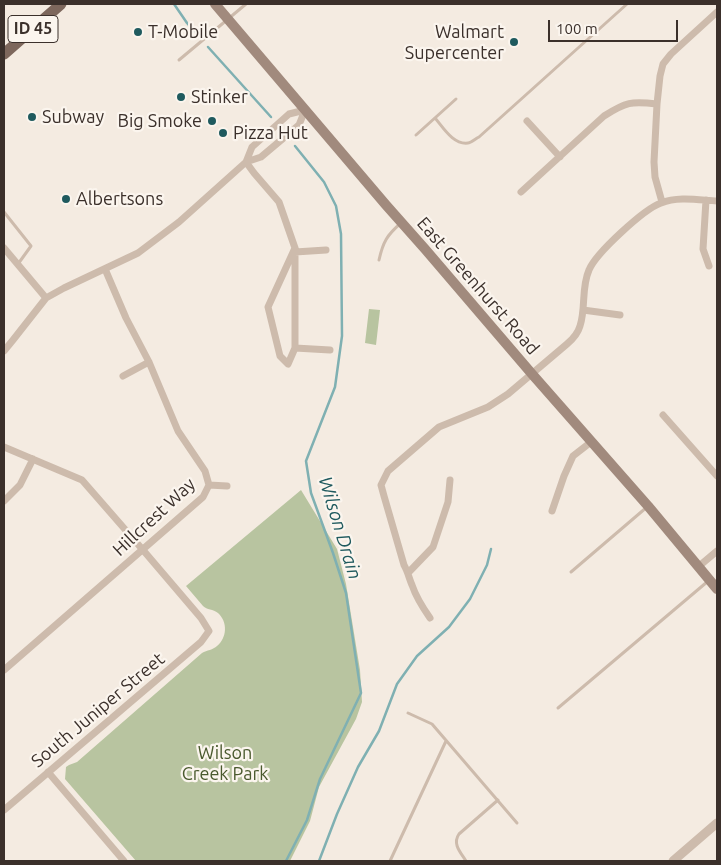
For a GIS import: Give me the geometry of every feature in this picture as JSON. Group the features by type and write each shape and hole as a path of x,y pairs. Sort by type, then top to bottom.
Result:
{"main road":[{"name":"ID 45","path":"4,54 62,4"},
{"name":"East Greenhurst Road","path":"215,4 532,374 648,506 717,589"}],"street":[{"path":"662,202 655,177 654,162 657,104 663,64 671,54 716,17"},
{"path":"521,192 604,116 620,106 637,102 657,104"},
{"path":"246,162 252,147 289,114 305,110"},
{"path":"4,351 46,298 138,253 179,222 246,162 261,157 298,125 305,110"},
{"path":"527,122 560,157"},
{"path":"246,162 279,202 295,250 295,348 288,364 280,356 268,307 295,250"},
{"path":"430,618 412,586 404,565 381,485 388,471 439,426 488,407 508,394 576,335 583,310 583,290 589,269 601,252 640,216 662,202 683,198 717,201"},
{"path":"706,200 703,249 709,266"},
{"path":"4,248 46,298"},
{"path":"295,250 326,250"},
{"name":"Hillcrest Way","path":"4,670 203,497 210,485 206,471 178,432 149,362 126,318 105,269"},
{"path":"583,310 620,314"},
{"path":"295,348 330,350"},
{"path":"123,376 149,362"},
{"path":"663,415 717,476"},
{"path":"552,511 573,456 591,442"},
{"path":"4,447 82,480 143,550"},
{"path":"4,501 20,485 33,459"},
{"path":"408,573 432,547 448,502 450,480"},
{"path":"210,485 227,486"},
{"name":"South Juniper Street","path":"4,810 201,642 209,631 201,618 143,550"},
{"path":"698,567 717,551"},
{"path":"48,772 124,861"},
{"path":"673,861 717,823"}],"lane":[{"path":"179,60 246,4"},
{"path":"435,118 452,138 460,143 469,143 627,4"},
{"path":"416,135 456,99"},
{"path":"4,212 31,246 18,264"},
{"path":"379,260 382,246 392,231 402,222"},
{"path":"571,572 648,506"},
{"path":"558,708 710,580"},
{"path":"408,713 432,724 517,823"},
{"path":"390,861 446,741"},
{"path":"466,861 457,847 456,838 498,800"}],"green space":[{"path":"369,309 380,310 376,345 365,343"},
{"name":"Wilson Creek Park","path":"301,490 337,549 346,584 360,670 362,702 356,719 319,787 310,821 290,861 136,861 65,779 66,767 77,762 202,653 220,643 225,630 221,617 218,613 203,606 186,586"}],"waterway":[{"name":"Wilson Drain","path":"174,4 194,31"},
{"name":"Wilson Drain","path":"208,47 271,117"},
{"name":"Wilson Drain","path":"286,861 307,820 320,779 361,693 346,593 311,493 306,461 335,387 342,336 341,234 336,206 324,182 295,146"},
{"path":"319,861 337,814 358,767 379,731 397,684 417,656 449,627 470,599 487,565 491,549"}],"place":[{"name":"T-Mobile","path":"138,32"},
{"name":"Walmart Supercenter","path":"514,42"},
{"name":"Stinker","path":"181,97"},
{"name":"Subway","path":"32,117"},
{"name":"Big Smoke","path":"212,121"},
{"name":"Pizza Hut","path":"223,133"},
{"name":"Albertsons","path":"66,199"}]}
